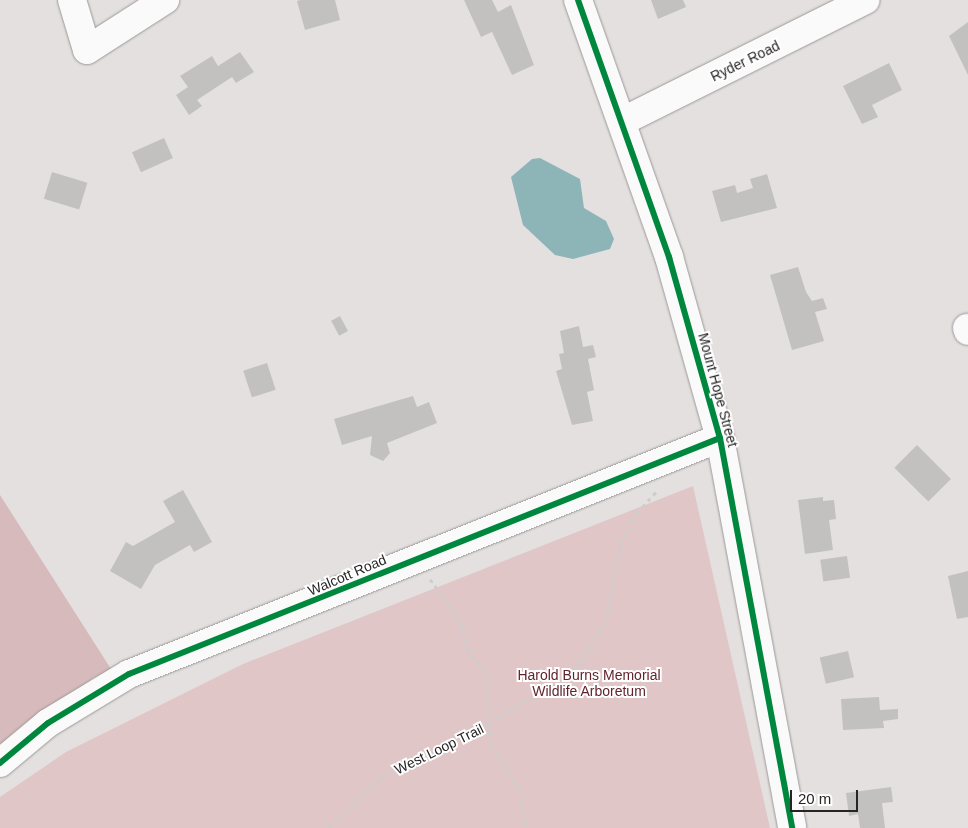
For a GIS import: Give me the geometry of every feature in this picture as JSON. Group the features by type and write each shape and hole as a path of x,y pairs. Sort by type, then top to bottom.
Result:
{"street":[{"path":"72,0 88,50 165,0"},
{"name":"Mount Hope Street","path":"578,0 670,256 720,438 792,828"},
{"name":"Ryder Road","path":"623,121 866,0"},
{"name":"Walcott Road","path":"0,763 48,723 130,674 720,438"}],"path":[{"path":"488,723 559,682 582,660 606,621 620,544 637,513 661,487"},
{"path":"416,560 461,623 467,650 488,674 488,723"}],"green space":[{"name":"Harold Burns Memorial Wildlife Arboretum","path":"693,486 770,828 0,828 0,797 66,752 243,664"}],"shaded area":[{"path":"0,495 111,669 93,678 0,752"}],"water":[{"path":"540,158 580,179 584,208 606,221 614,239 610,249 573,259 555,255 523,225 511,177 532,159"}],"building":[{"path":"335,0 340,20 305,30 297,1"},
{"path":"464,0 492,0 498,12 511,5 534,65 512,75 492,32 481,37"},
{"path":"651,0 683,0 686,7 658,19"},
{"path":"968,22 968,75 949,36"},
{"path":"240,52 254,72 236,83 232,77 197,100 202,106 189,115 176,95 188,87 180,76 212,56 218,66"},
{"path":"889,63 902,90 872,105 878,117 862,124 843,86"},
{"path":"164,138 173,158 141,172 132,152"},
{"path":"52,172 87,183 79,210 44,199"},
{"path":"767,174 777,208 721,222 712,191 735,185 737,193 753,188 750,179"},
{"path":"798,267 806,292 812,301 823,298 827,309 815,312 824,341 792,350 770,275"},
{"path":"340,316 348,331 339,336 331,321"},
{"path":"579,326 583,347 593,345 596,357 588,359 594,390 587,392 593,421 572,425 556,371 562,369 559,354 564,353 560,331"},
{"path":"267,363 276,390 252,397 243,371"},
{"path":"413,396 417,407 429,402 437,423 387,443 390,453 383,461 370,455 372,436 342,445 334,419"},
{"path":"917,445 951,479 928,502 894,468"},
{"path":"183,490 212,542 194,552 190,545 155,565 141,589 110,571 126,542 133,546 175,522 163,501"},
{"path":"823,497 823,501 834,500 836,519 829,520 833,550 805,554 798,500"},
{"path":"847,556 850,578 823,582 820,560"},
{"path":"968,571 968,617 957,619 948,576"},
{"path":"848,651 854,677 826,684 820,658"},
{"path":"879,697 880,710 898,709 898,719 883,721 884,728 843,730 841,699"},
{"path":"891,787 893,802 882,803 885,828 860,828 858,814 849,816 846,793"}],"cycle path":[{"path":"578,0 669,257 720,438 792,828"},
{"path":"0,763 48,723 129,674 720,438"}]}
